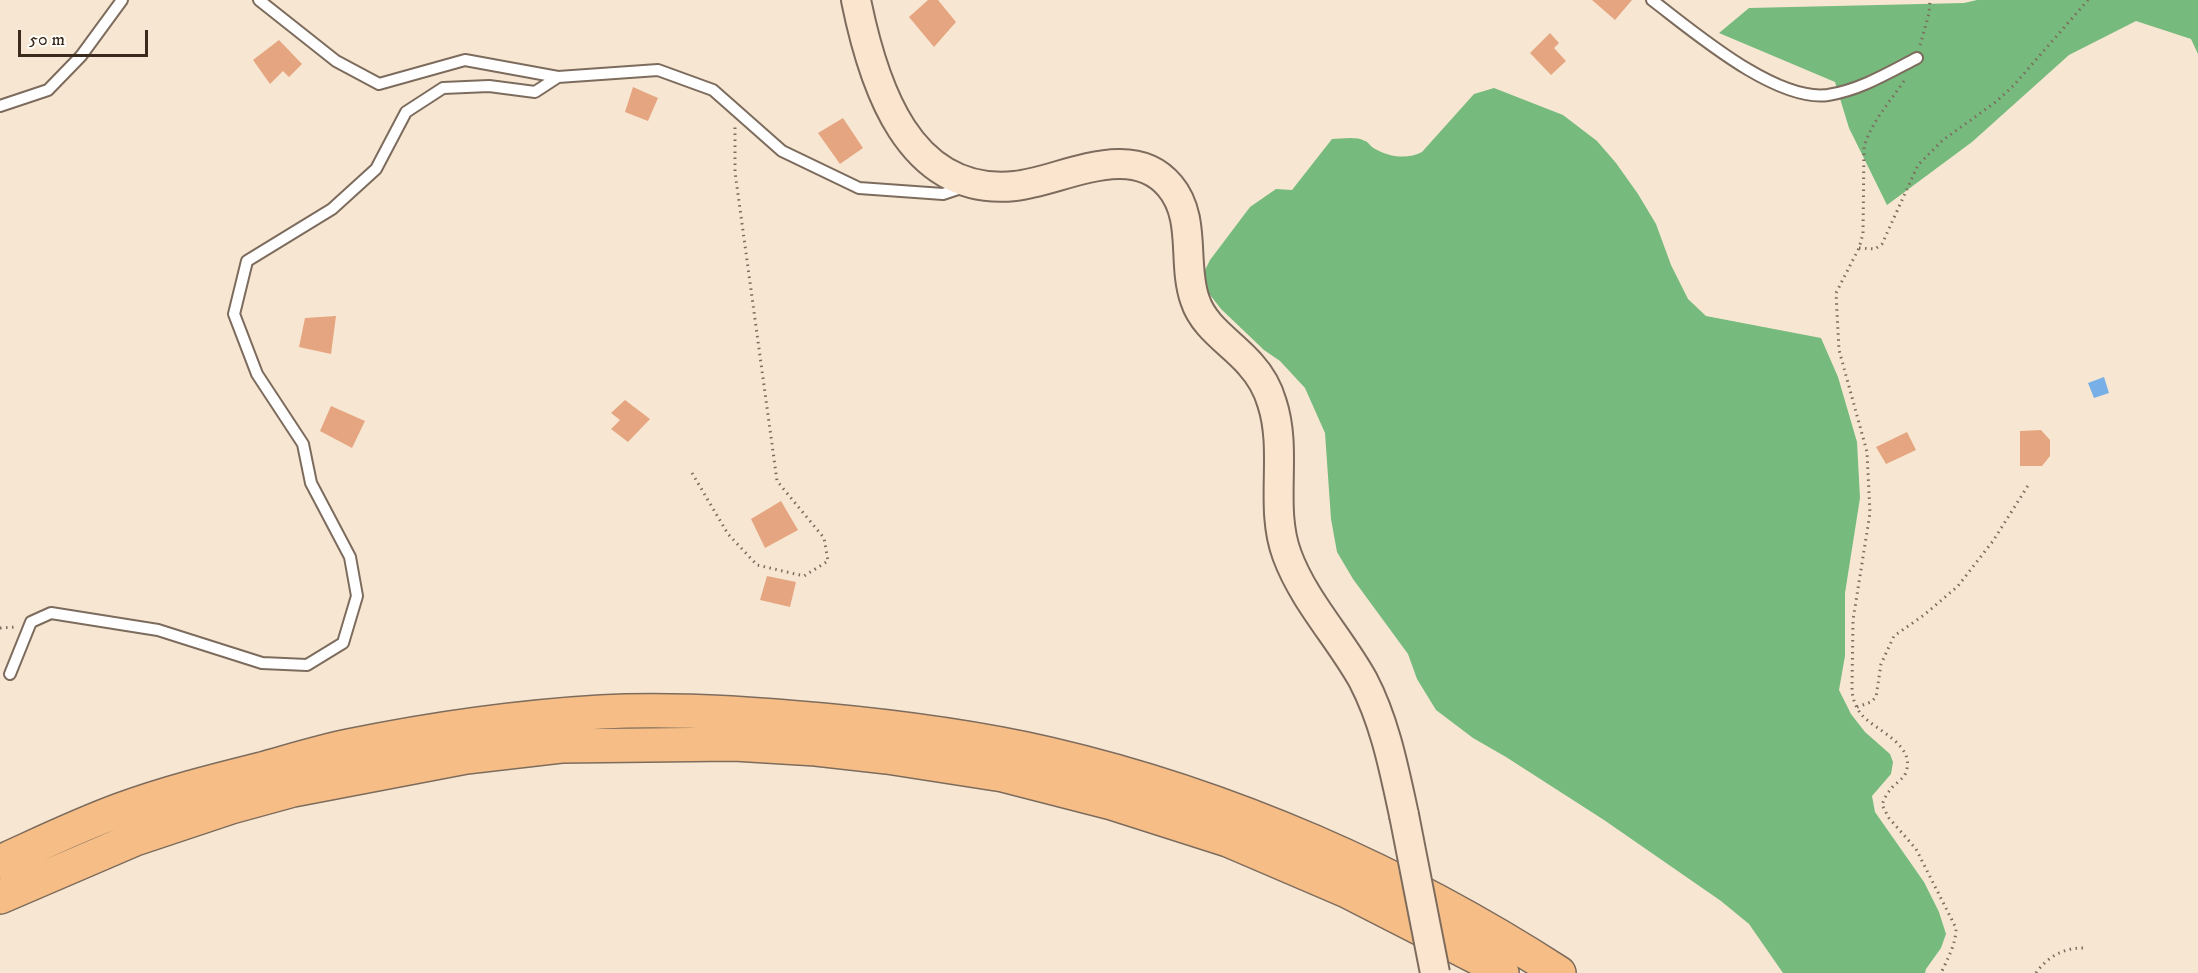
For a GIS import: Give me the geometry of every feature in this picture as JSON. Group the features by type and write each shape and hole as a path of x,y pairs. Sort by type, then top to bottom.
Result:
{"highway":[{"path":"0,862 78,826 175,791 346,746 474,724 603,712 720,712 875,725 958,736 1050,754 1157,783 1289,832 1369,866 1462,914 1559,973"},
{"path":"0,897 135,838 293,790 466,757 561,746 734,744 816,749 887,757 1004,775 1112,803 1228,840 1347,891 1482,960 1502,973"}],"street":[{"path":"856,0 880,88 900,129 915,148 954,177 973,184 1016,186 1109,164 1143,169 1159,175 1171,187 1181,203 1188,238 1188,260 1195,301 1202,316 1249,362 1263,382 1272,401 1276,419 1281,530 1286,553 1312,604 1349,657 1378,712 1404,815 1435,973"}],"lane":[{"path":"0,106 48,90 81,56 122,0"},
{"path":"259,0 336,61 379,84 465,60 558,77 658,70 713,90 782,151 859,189 943,194 973,184"},
{"path":"1652,0 1699,36 1755,74 1772,83 1814,95 1827,95 1866,84 1917,58"},
{"path":"10,674 31,622 51,613 158,630 262,663 307,665 343,643 357,596 350,557 311,483 303,444 257,374 234,314 247,261 332,209 376,169 406,112 444,87 489,86 536,92 558,77"}],"path":[{"path":"1930,0 1929,14 1917,58 1900,87 1874,120 1864,146 1863,234 1859,248 1836,292 1839,350 1867,452 1870,513 1853,620 1852,696 1862,715 1898,744 1908,763 1906,774 1890,790 1882,805 1889,818 1916,849 1956,928 1953,947 1941,973"},
{"path":"1859,248 1875,249 1882,244 1914,172 1930,151 1998,101 2014,86 2088,0"},
{"path":"692,473 728,534 757,566 804,576 828,561 824,538 777,481 735,172 735,110"},
{"path":"1857,707 1871,702 1876,697 1881,664 1894,636 1924,615 1958,585 1993,541 2029,484"},
{"path":"2036,973 2047,959 2075,947 2086,948"}],"green space":[{"path":"1977,0 2198,0 2198,54 2191,39 2136,21 2069,55 1972,142 1887,205 1849,128 1835,82 1719,33 1749,8 1964,3"},
{"path":"1494,88 1563,115 1597,141 1638,194 1656,224 1671,265 1688,299 1706,316 1821,338 1838,377 1857,442 1860,498 1845,593 1845,656 1839,690 1851,714 1865,732 1890,754 1893,762 1891,774 1872,796 1875,812 1924,882 1939,912 1946,934 1941,948 1925,973 1783,973 1749,924 1721,901 1604,820 1473,738 1436,710 1417,679 1408,654 1353,579 1337,552 1331,519 1325,433 1305,388 1280,361 1264,350 1221,309 1207,291 1204,272 1210,260 1250,207 1276,189 1292,190 1332,139 1361,139 1390,155 1410,156 1422,152 1474,94"}],"water":[{"path":"2104,377 2109,393 2094,398 2088,383"}],"building":[{"path":"928,0 938,0 956,22 934,47 909,17"},
{"path":"1592,0 1632,0 1615,20"},
{"path":"1550,33 1559,43 1554,48 1566,61 1551,75 1530,53"},
{"path":"279,40 302,64 289,77 283,71 270,84 253,60"},
{"path":"633,87 658,98 648,121 625,112"},
{"path":"843,118 863,148 840,164 818,133"},
{"path":"336,316 331,354 299,347 305,318"},
{"path":"625,400 650,419 628,442 611,429 620,420 611,413"},
{"path":"331,406 365,421 352,448 320,431"},
{"path":"2041,430 2050,440 2050,456 2042,466 2020,466 2020,431"},
{"path":"1907,432 1916,450 1886,464 1876,447"},
{"path":"781,501 798,530 765,548 751,519"},
{"path":"767,576 796,582 790,607 760,600"}]}
